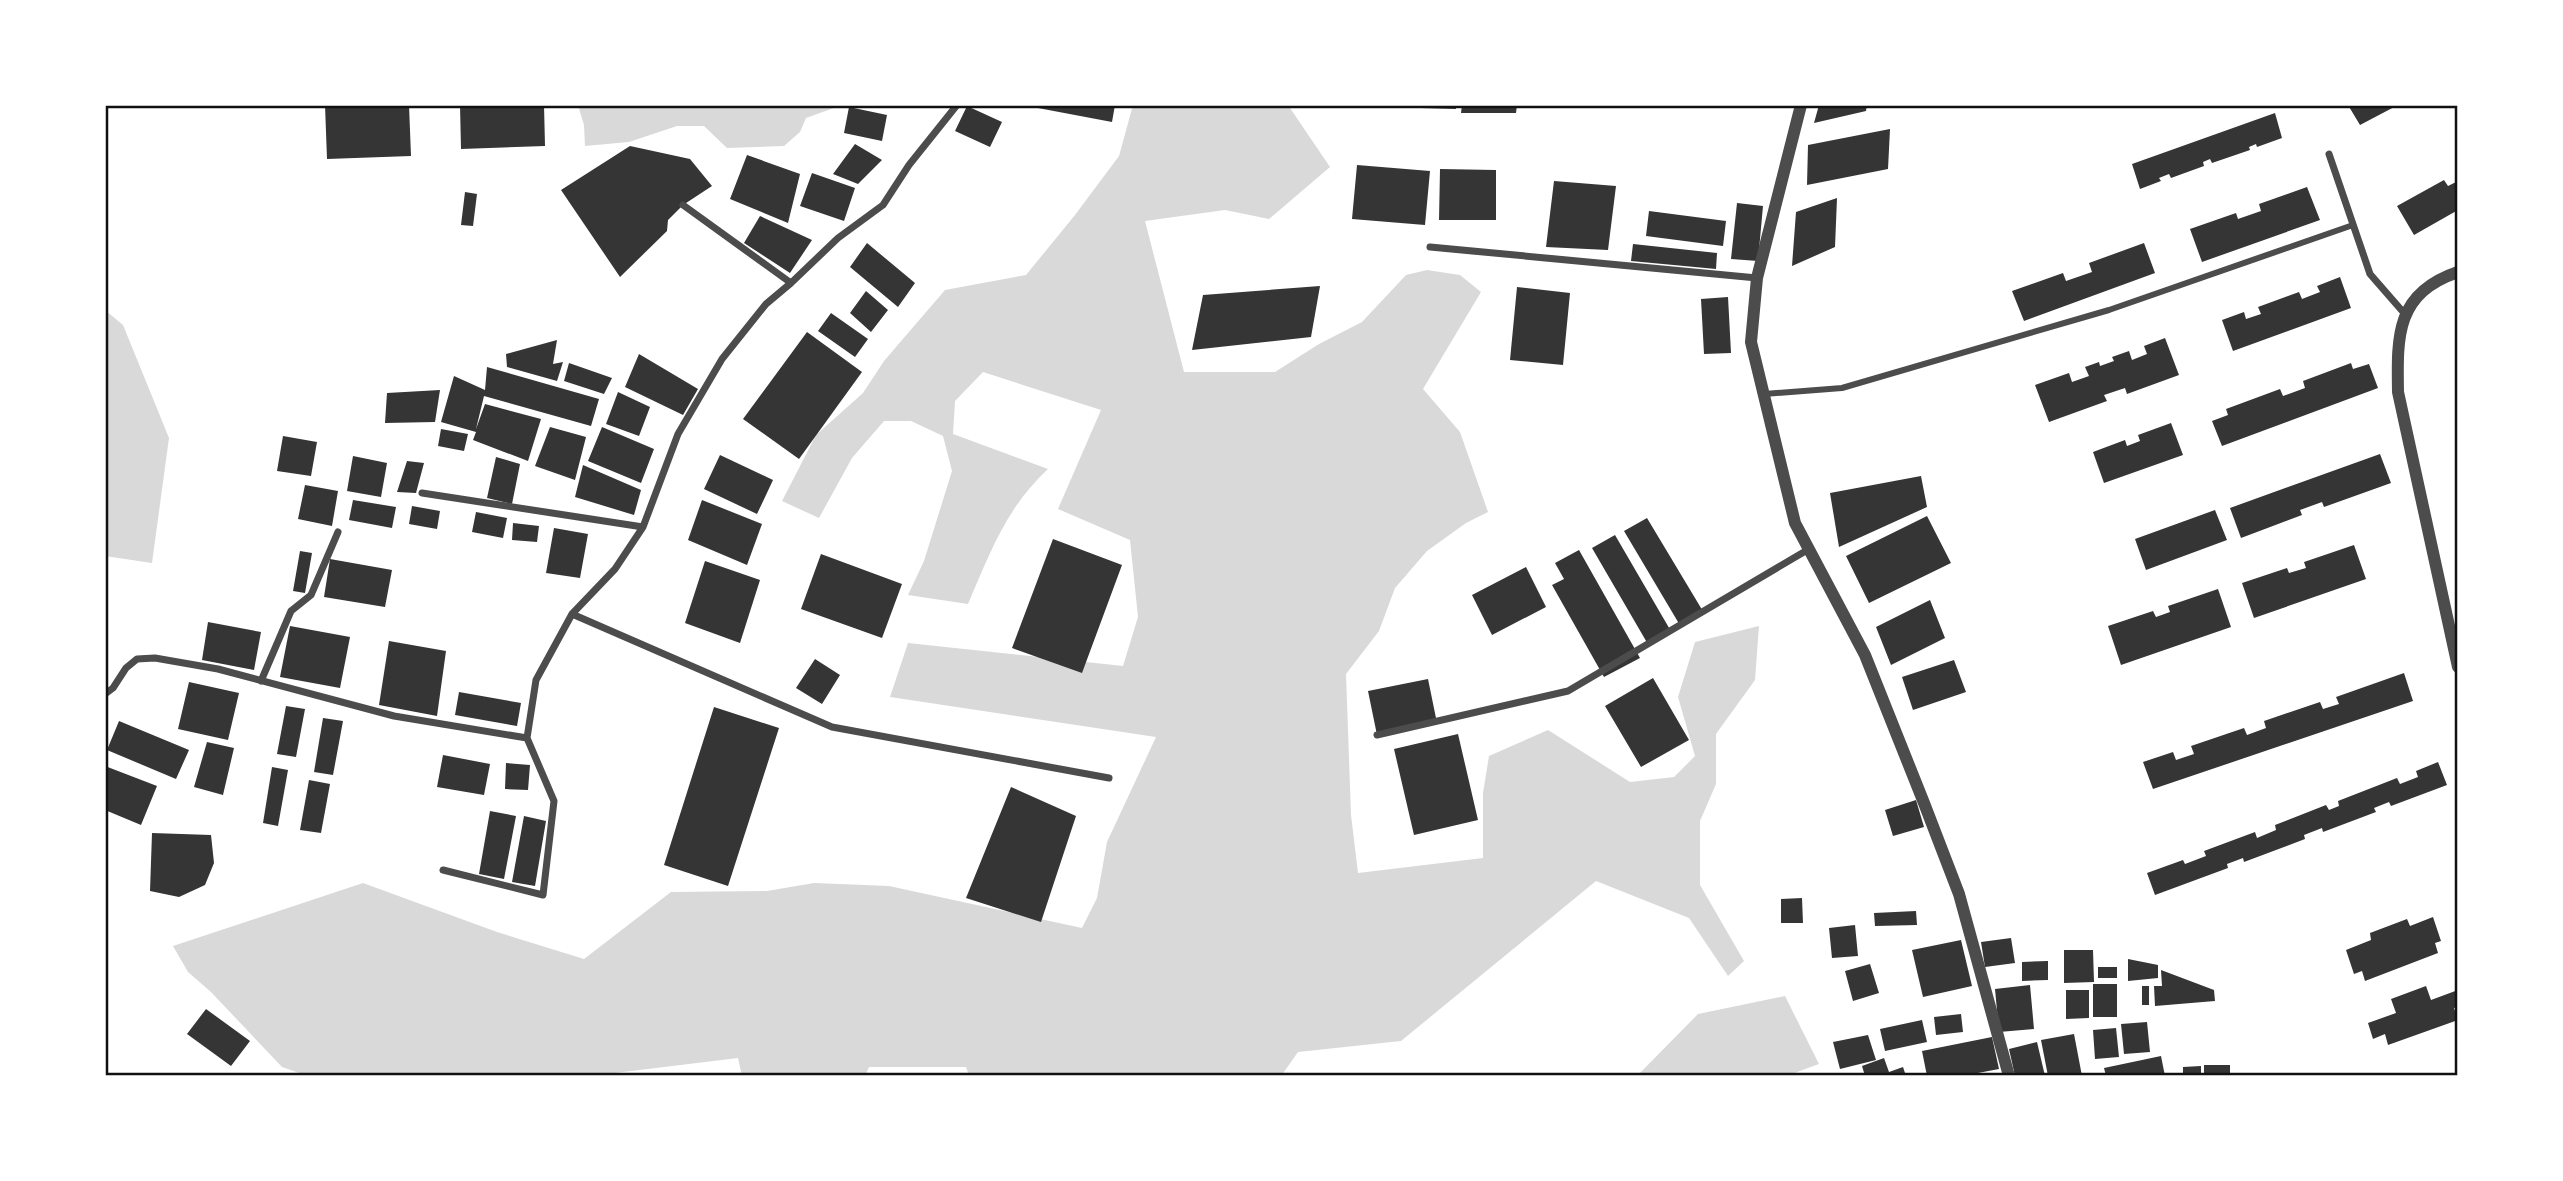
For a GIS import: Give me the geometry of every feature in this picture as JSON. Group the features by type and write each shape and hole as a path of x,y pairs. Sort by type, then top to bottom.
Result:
{"street":[{"path":"443,870 543,895 554,801 527,738 537,680 572,614 615,569 643,527 678,434 722,359 766,304 791,284 838,238 883,205 909,165 957,105"},
{"path":"1801,105 1757,278 1751,342 1796,523 1865,655 1924,803 1959,894 1998,1045 2009,1076"},
{"path":"2329,154 2370,274 2404,313"},
{"path":"683,205 791,284"},
{"path":"1764,394 1842,388 2109,310 2353,225"},
{"path":"1430,247 1757,278"},
{"path":"2458,272 2423,290 2404,313 2397,345 2398,392 2458,667"},
{"path":"422,493 643,527"},
{"path":"261,681 291,611 311,595 338,532"},
{"path":"1377,735 1568,691 1809,549"},
{"path":"572,614 832,727 1109,778"},
{"path":"105,694 113,688 126,667 137,659 155,658 218,669 394,716 527,738"}],"shaded area":[{"path":"578,105 842,105 806,118 800,132 784,146 727,148 704,126 677,126 629,142 585,146 584,125"},
{"path":"1133,105 1288,105 1330,167 1269,219 1225,210 1145,221 1184,372 1275,372 1319,344 1362,322 1406,275 1427,270 1460,275 1481,292 1423,389 1460,432 1488,512 1466,523 1427,551 1395,588 1379,631 1346,674 1351,815 1358,873 1483,858 1483,793 1489,756 1548,730 1630,782 1674,777 1695,756 1678,697 1695,642 1759,626 1755,680 1716,734 1716,784 1700,821 1700,885 1744,961 1728,976 1689,918 1596,881 1401,1041 1298,1052 1281,1076 969,1076 966,1067 869,1067 865,1076 742,1076 738,1058 590,1076 308,1076 282,1067 211,992 188,972 173,946 363,883 497,932 584,959 671,892 767,891 814,883 889,886 1082,928 1097,898 1107,842 1156,737 890,697 908,643 1123,666 1138,617 1130,540 1058,509 1101,410 983,372 955,401 953,434 1048,469 1010,515 968,604 908,595 924,561 952,471 943,436 911,421 884,421 852,458 819,518 782,501 816,435 863,393 884,361 945,290 1026,275 1119,156"},
{"path":"105,310 123,325 169,438 152,563 105,556"},
{"path":"1785,996 1819,1064 1786,1076 1637,1076 1698,1014"}],"building":[{"path":"325,105 409,105 411,156 327,159"},
{"path":"460,105 544,105 545,146 461,149"},
{"path":"1022,105 1115,105 1112,122"},
{"path":"1421,105 1456,105 1456,109 1421,108"},
{"path":"1462,105 1517,105 1516,113 1461,113"},
{"path":"1819,105 1867,105 1866,111 1814,123"},
{"path":"2348,105 2398,105 2360,125"},
{"path":"967,106 1002,122 990,147 955,131"},
{"path":"849,107 887,115 882,141 844,133"},
{"path":"2275,113 2282,138 2257,147 2256,144 2249,147 2250,150 2212,163 2210,159 2203,162 2204,166 2171,178 2169,174 2159,178 2161,181 2140,189 2132,164"},
{"path":"1890,129 1888,169 1807,185 1808,145"},
{"path":"855,144 882,160 858,184 833,174"},
{"path":"630,146 690,159 712,186 683,205 668,220 667,231 620,277 561,190"},
{"path":"747,155 800,174 788,223 730,199"},
{"path":"1357,165 1430,171 1425,225 1352,219"},
{"path":"1440,169 1496,170 1496,220 1439,220"},
{"path":"812,173 855,188 844,221 800,206"},
{"path":"2444,180 2448,186 2458,181 2458,210 2414,235 2397,206"},
{"path":"1554,181 1616,186 1608,250 1546,247"},
{"path":"2307,187 2320,220 2202,262 2190,229 2236,213 2238,219 2261,211 2259,204"},
{"path":"465,192 477,194 473,226 461,225"},
{"path":"1837,198 1835,247 1792,266 1796,212"},
{"path":"1737,203 1763,206 1758,261 1731,259"},
{"path":"1649,211 1726,221 1723,246 1646,236"},
{"path":"760,216 812,240 790,273 744,243"},
{"path":"867,243 915,283 898,307 850,267"},
{"path":"2144,243 2155,273 2024,321 2012,291 2063,273 2066,281 2092,272 2089,263"},
{"path":"1633,244 1717,253 1716,269 1631,261"},
{"path":"2340,277 2351,308 2233,351 2222,320 2244,312 2246,319 2261,314 2258,307 2299,292 2302,299 2320,292 2317,286"},
{"path":"1320,286 1311,337 1192,350 1203,295"},
{"path":"1517,287 1570,293 1563,365 1510,360"},
{"path":"866,291 888,310 871,332 850,313"},
{"path":"1728,297 1731,353 1704,354 1701,299"},
{"path":"831,313 868,339 855,357 818,331"},
{"path":"807,332 862,372 799,459 743,419"},
{"path":"2165,338 2179,375 2127,394 2125,388 2104,395 2107,401 2049,422 2035,385 2069,373 2072,382 2089,376 2085,367 2114,361 2112,357 2129,351 2132,360 2147,354 2144,346"},
{"path":"557,340 553,364 563,362 557,381 507,367 506,354"},
{"path":"639,354 698,389 683,415 625,387"},
{"path":"569,363 612,378 604,394 564,381"},
{"path":"2351,363 2353,369 2369,364 2378,388 2222,446 2212,421 2228,415 2226,409 2280,389 2283,396 2305,388 2303,381"},
{"path":"487,367 599,399 591,426 484,396 476,429 485,404 541,419 528,461 473,440 476,432 441,422 454,376 485,390"},
{"path":"440,390 435,422 385,423 387,393"},
{"path":"618,392 650,407 639,436 606,424"},
{"path":"2171,423 2183,455 2104,483 2093,452 2125,440 2127,446 2140,441 2138,435"},
{"path":"550,427 586,437 575,480 535,466"},
{"path":"602,427 654,449 641,483 588,461"},
{"path":"441,429 468,434 464,451 438,446"},
{"path":"283,436 317,442 311,476 277,471"},
{"path":"2380,454 2391,483 2324,507 2322,502 2300,510 2302,515 2241,538 2230,508"},
{"path":"720,455 773,480 757,514 704,489"},
{"path":"353,456 387,463 381,497 347,491"},
{"path":"496,457 520,464 512,504 487,498"},
{"path":"407,461 424,463 416,493 397,492"},
{"path":"583,465 641,490 634,515 575,497"},
{"path":"1921,476 1927,507 1839,547 1830,493"},
{"path":"305,485 338,491 332,526 298,519"},
{"path":"353,500 396,507 392,528 349,520"},
{"path":"702,500 762,524 747,565 688,540"},
{"path":"412,506 440,511 437,529 409,524"},
{"path":"2215,510 2227,540 2146,570 2135,539"},
{"path":"476,512 507,518 503,538 472,532"},
{"path":"1927,516 1951,563 1869,603 1846,556"},
{"path":"1647,518 1704,613 1681,627 1624,531"},
{"path":"513,523 539,526 537,542 512,540"},
{"path":"554,528 588,534 580,578 546,573"},
{"path":"1615,535 1672,633 1649,646 1592,548"},
{"path":"1053,539 1122,565 1082,673 1012,648"},
{"path":"2354,545 2366,579 2254,618 2242,583 2287,568 2289,573 2306,568 2304,562"},
{"path":"1579,550 1640,658 1604,677 1552,585 1564,579 1555,563"},
{"path":"300,551 312,553 305,593 293,591"},
{"path":"821,554 902,584 882,638 801,609"},
{"path":"330,559 392,570 385,607 324,597"},
{"path":"705,561 760,580 740,643 685,623"},
{"path":"1526,567 1546,607 1492,635 1472,595"},
{"path":"2218,589 2231,627 2121,665 2108,626 2153,611 2156,617 2170,612 2168,606"},
{"path":"1930,600 1945,638 1891,665 1876,627"},
{"path":"208,622 261,632 254,670 202,660"},
{"path":"290,626 350,637 340,688 280,677"},
{"path":"389,641 446,651 437,716 379,705"},
{"path":"815,659 840,675 822,704 796,688"},
{"path":"1954,660 1966,692 1913,710 1902,677"},
{"path":"2404,673 2413,701 2153,789 2143,762 2173,752 2176,760 2194,754 2191,746 2244,728 2247,735 2266,728 2264,721 2320,702 2323,709 2339,704 2336,697"},
{"path":"1653,678 1689,740 1641,767 1605,706"},
{"path":"1428,679 1437,723 1377,735 1368,691"},
{"path":"189,682 239,693 228,740 178,729"},
{"path":"459,692 521,703 517,726 455,715"},
{"path":"286,706 305,709 296,757 277,754"},
{"path":"714,707 779,728 728,886 664,865"},
{"path":"323,718 343,721 333,775 314,772"},
{"path":"119,721 189,750 176,779 107,750"},
{"path":"1458,734 1478,820 1414,835 1394,749"},
{"path":"207,742 234,748 223,795 194,787"},
{"path":"443,755 490,764 484,795 437,787"},
{"path":"2438,762 2447,785 2391,806 2389,802 2374,808 2376,812 2323,832 2322,828 2304,835 2305,839 2244,862 2243,858 2227,864 2228,868 2155,895 2147,873 2183,860 2185,864 2206,856 2204,851 2255,832 2257,838 2276,830 2275,825 2326,805 2329,810 2339,806 2338,801 2397,778 2400,784 2418,777 2416,771"},
{"path":"506,763 530,765 528,790 505,789"},
{"path":"105,766 157,786 141,825 105,810"},
{"path":"272,767 288,770 278,826 263,823"},
{"path":"309,780 330,784 321,833 300,830"},
{"path":"1011,787 1076,816 1041,922 966,898"},
{"path":"1916,800 1924,827 1893,836 1885,810"},
{"path":"490,811 516,816 504,879 479,874"},
{"path":"524,816 546,821 535,886 512,882"},
{"path":"152,833 211,835 214,863 205,885 179,897 150,891"},
{"path":"1802,898 1803,923 1781,923 1781,899"},
{"path":"1916,911 1917,925 1875,926 1874,913"},
{"path":"2433,917 2441,941 2435,943 2438,953 2365,981 2362,971 2354,974 2346,950 2371,940 2370,933 2407,919 2410,926"},
{"path":"1855,925 1858,956 1832,958 1829,928"},
{"path":"2011,938 2015,963 1985,967 1981,942"},
{"path":"1961,940 1972,986 1923,997 1912,950"},
{"path":"2064,950 2093,950 2094,982 2064,983"},
{"path":"2128,959 2158,965 2158,978 2128,981"},
{"path":"2048,961 2048,980 2022,981 2022,962"},
{"path":"1870,964 1879,993 1853,1001 1845,971"},
{"path":"2098,967 2117,967 2117,978 2098,978"},
{"path":"2161,970 2214,990 2215,1001 2155,1006 2154,986 2162,986"},
{"path":"2093,984 2117,984 2117,1017 2093,1017"},
{"path":"2030,985 2034,1029 1999,1032 1995,989"},
{"path":"2142,986 2149,986 2149,1005 2142,1005"},
{"path":"2426,986 2431,1000 2458,990 2458,1007 2454,1008 2458,1020 2388,1045 2385,1034 2373,1039 2368,1023 2396,1013 2391,999"},
{"path":"2066,990 2089,990 2089,1018 2066,1019"},
{"path":"206,1009 250,1041 231,1066 187,1034"},
{"path":"1961,1014 1963,1032 1936,1035 1934,1017"},
{"path":"1922,1020 1927,1042 1885,1051 1880,1029"},
{"path":"2147,1022 2150,1052 2124,1054 2121,1024"},
{"path":"2116,1028 2119,1057 2095,1059 2093,1030"},
{"path":"2074,1034 2082,1076 2048,1076 2041,1040"},
{"path":"1868,1035 1876,1060 1840,1069 1833,1042"},
{"path":"1992,1037 1999,1069 1962,1076 1927,1076 1922,1051"},
{"path":"2037,1042 2045,1076 2015,1076 2009,1049"},
{"path":"2161,1056 2165,1076 2106,1076 2104,1068"},
{"path":"1884,1058 1889,1072 1903,1067 1906,1076 1865,1076 1862,1066"},
{"path":"2204,1065 2230,1065 2230,1076 2204,1076"},
{"path":"2201,1066 2201,1076 2183,1076 2183,1067"}]}
